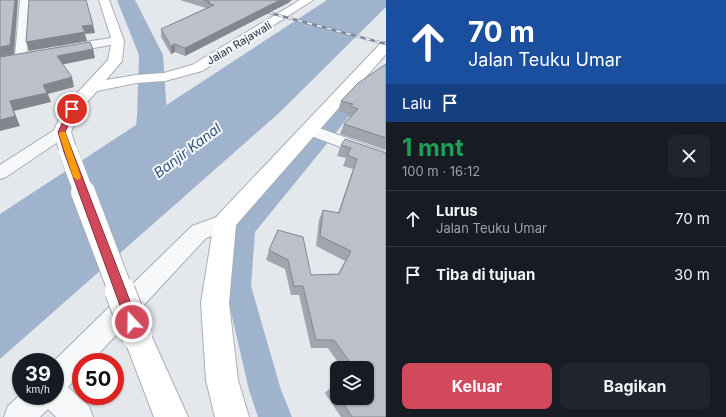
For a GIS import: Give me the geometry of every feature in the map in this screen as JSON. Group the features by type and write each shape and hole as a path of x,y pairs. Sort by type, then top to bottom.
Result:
{"street":[{"path":"21,56 26,0"},
{"path":"104,0 118,41 115,61 72,109 65,142 137,336 171,417"},
{"name":"Jalan Rajawali","path":"92,87 136,79 165,78 197,68 308,0"},
{"path":"51,52 118,41"},
{"path":"64,371 200,232 225,222 312,132 385,49"},
{"path":"7,59 36,54"},
{"path":"312,132 339,140 386,158"},
{"path":"0,173 65,142"},
{"path":"225,222 215,303 222,380 232,417"},
{"path":"64,404 78,417"},
{"path":"19,417 31,405"}],"water":[{"name":"Banjir Kanal","path":"327,0 386,0 386,7 279,113 0,359 0,214"}],"building":[{"path":"0,0 15,0 10,45 0,47"},
{"path":"29,0 86,0 93,25 82,26 85,32 26,42"},
{"path":"204,0 280,0 185,48 175,44 171,46 161,29 214,5 207,3 210,2"},
{"path":"90,42 93,49 57,56 72,77 43,85 47,93 10,101 15,116 0,120 0,57"},
{"path":"386,64 386,138 344,124 358,109 351,106 353,104 341,101 358,83"},
{"path":"345,139 386,153 386,417 352,417 344,405 374,405 374,361 349,361 334,340 316,340 303,286 294,286 288,260 269,250 278,230 303,237 311,275 339,274 351,251 320,236 323,210 339,213 357,159 347,155 351,148 341,145"}],"waterway":[{"name":"Banjir Kanal","path":"126,0 151,55 152,115 149,168"},
{"path":"275,417 265,390 238,286 244,230 341,115"}],"railway":[{"path":"259,10 386,44"}],"slow traffic":[{"path":"62,134 77,177"}],"route":[{"path":"72,109 62,132 68,152 132,322"}]}
